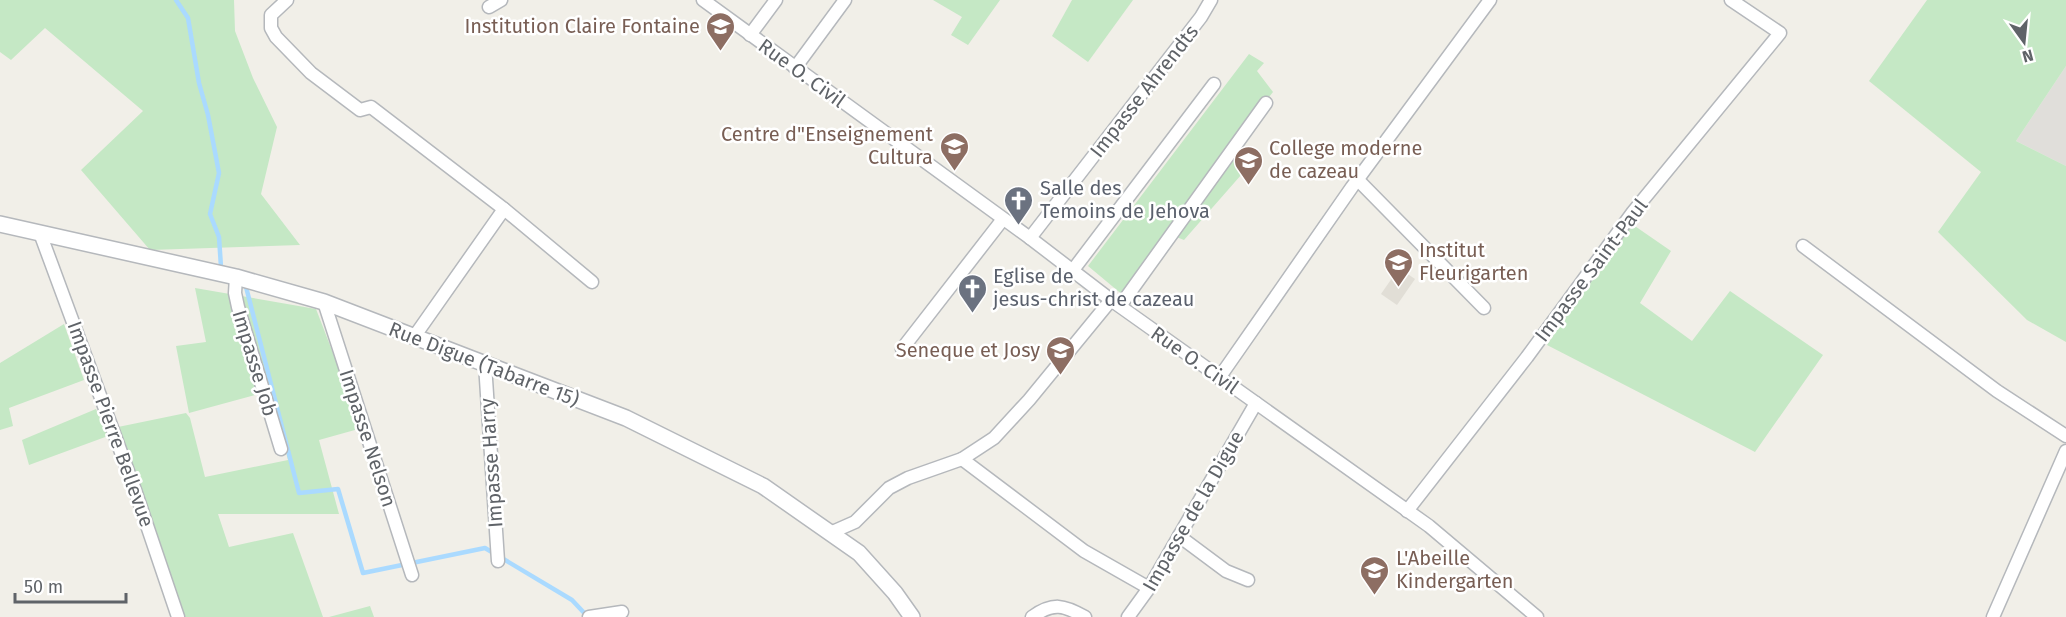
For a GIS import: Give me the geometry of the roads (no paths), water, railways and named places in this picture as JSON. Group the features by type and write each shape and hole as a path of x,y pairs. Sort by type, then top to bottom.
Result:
{"street":[{"path":"287,0 271,15 271,28 276,37 311,74 360,110 371,107 504,209 592,282"},
{"path":"489,8 501,0"},
{"name":"Rue O. Civil","path":"703,0 1219,378 1429,526 1537,617"},
{"path":"750,35 776,0"},
{"path":"795,68 845,0"},
{"name":"Impasse Ahrendts","path":"1030,238 1211,0"},
{"path":"1219,378 1358,180 1490,0"},
{"name":"Impasse Saint-Paul","path":"1407,511 1527,357 1633,212 1780,33 1731,0"},
{"path":"1073,270 1214,84"},
{"path":"830,533 855,522 889,488 909,478 962,459 994,438 1116,303 1266,104"},
{"path":"1358,180 1484,308"},
{"path":"414,337 504,209"},
{"path":"902,349 1003,219"},
{"name":"Rue Digue (Tabarre 15)","path":"0,224 243,279 324,302 637,423 763,486 859,553 895,593 912,617"},
{"name":"Impasse Pierre Bellevue","path":"40,233 135,490 178,617"},
{"path":"1803,246 1997,391 2066,436"},
{"name":"Impasse Job","path":"243,279 235,293 238,307 281,449"},
{"name":"Impasse Nelson","path":"324,302 412,575"},
{"name":"Impasse Harry","path":"485,364 498,561"},
{"name":"Impasse de la Digue","path":"1128,617 1149,588 1256,403"},
{"path":"1993,617 2066,451"},
{"path":"962,459 1084,551 1149,588"},
{"path":"1179,536 1226,571 1248,580"},
{"path":"1032,617 1055,605 1069,608 1085,617"},
{"path":"589,617 622,612"}],"waterway":[{"path":"176,0 188,18 199,83 208,115 219,173 210,214 219,237 221,267 224,268"},
{"path":"245,283 299,493 338,489 363,573 485,548 572,600 588,617"}],"place":[{"name":"Institution Claire Fontaine","path":"721,52"},
{"name":"Centre d\"Enseignement Cultura","path":"954,172"},
{"name":"College moderne de cazeau","path":"1248,186"},
{"name":"Salle des Temoins de Jehova","path":"1019,226"},
{"name":"Institut Fleurigarten","path":"1398,288"},
{"name":"Eglise de jesus-christ de cazeau","path":"972,314"},
{"name":"Seneque et Josy","path":"1061,376"},
{"name":"L'Abeille Kindergarten","path":"1375,596"}]}
